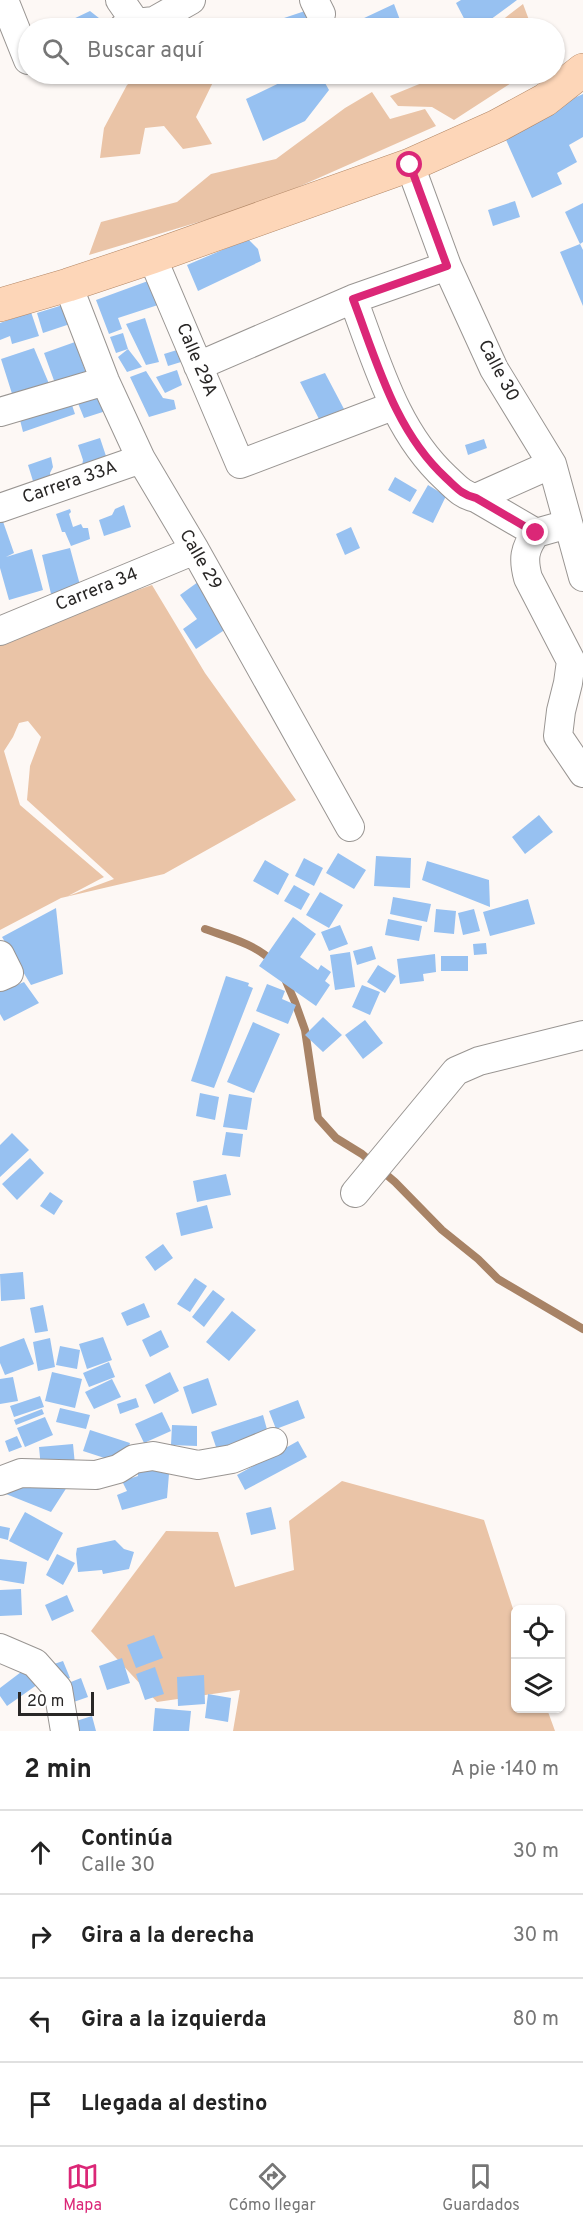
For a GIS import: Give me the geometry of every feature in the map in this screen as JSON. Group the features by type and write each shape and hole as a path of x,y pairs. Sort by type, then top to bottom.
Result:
{"main road":[{"path":"0,305 152,257 410,165 506,121 545,100 583,70"}],"street":[{"path":"4,0 18,35"},
{"path":"159,18 191,0"},
{"name":"Calle 30","path":"410,165 447,266 494,369 552,464 583,577"},
{"name":"Calle 29A","path":"152,257 240,464 393,406"},
{"path":"198,366 353,299 447,266"},
{"name":"Calle 29","path":"68,285 105,381 141,459 195,550 350,827"},
{"path":"353,299 393,406 428,461 465,495 476,498 536,533"},
{"path":"0,412 105,381"},
{"name":"Carrera 33A","path":"0,508 141,459"},
{"path":"476,498 552,464"},
{"path":"568,524 536,533 524,553 528,578 571,661 558,736 583,773"},
{"name":"Carrera 34","path":"0,631 12,624 195,550"},
{"path":"355,1193 456,1071 479,1061 583,1035"},
{"path":"0,1481 21,1473 96,1475 118,1469 134,1459 153,1456 198,1465 232,1459 273,1442"},
{"path":"0,1648 35,1663 58,1689 66,1731"}],"shaded area":[{"path":"523,4 528,18 505,18"},
{"path":"212,84 196,117 212,144 183,149 164,126 145,128 140,154 100,158 104,128 127,85"},
{"path":"419,84 510,84 454,120 432,107 398,106 390,96"},
{"path":"372,92 390,119 425,109 436,126 262,203 89,255 101,222 177,202 211,174 276,159 345,108"},
{"path":"152,585 205,673 296,800 164,874 61,898 0,930 0,643 75,612","holes":["28,721 41,737 30,766 27,800 114,879 68,896 104,877 20,805 4,751 19,723"]},
{"path":"342,1481 484,1520 512,1605 511,1713 548,1713 555,1731 233,1731 240,1690 157,1702 91,1631 166,1531 218,1532 235,1587 294,1570 289,1521"}],"building":[{"path":"461,0 517,0 493,18 464,18 456,3"},
{"path":"394,4 399,18 364,18"},
{"path":"314,8 318,18 284,18"},
{"path":"90,11 99,18 75,18"},
{"path":"277,84 326,84 329,90 305,121 263,141 246,99"},
{"path":"583,94 583,137 569,145 577,162 557,173 562,184 532,198 502,131"},
{"path":"515,201 520,217 493,226 488,210"},
{"path":"583,203 583,242 580,244 565,212"},
{"path":"248,239 258,249 261,261 198,291 187,265"},
{"path":"580,244 583,250 583,306 560,252"},
{"path":"148,281 158,305 118,318 122,329 109,334 96,300"},
{"path":"66,304 73,323 43,333 37,313"},
{"path":"31,312 39,336 12,344 10,336 0,340 0,323"},
{"path":"145,318 159,362 146,365 126,324"},
{"path":"123,333 128,349 116,353 110,337"},
{"path":"75,342 87,376 56,386 44,353"},
{"path":"34,348 50,386 14,400 1,359"},
{"path":"128,349 142,367 127,372 118,357"},
{"path":"177,350 181,362 168,366 164,354"},
{"path":"177,370 182,385 165,393 156,377"},
{"path":"146,371 163,398 174,400 176,409 149,417 130,377"},
{"path":"325,373 344,409 319,419 300,382"},
{"path":"102,389 109,410 84,418 75,396"},
{"path":"70,399 75,414 23,432 19,416"},
{"path":"100,438 112,474 81,472 83,460 78,445"},
{"path":"484,439 487,448 468,455 465,445"},
{"path":"51,457 53,467 50,473 51,486 38,497 28,465"},
{"path":"395,477 417,490 410,502 388,490"},
{"path":"428,485 446,496 433,523 412,513"},
{"path":"124,505 131,527 104,536 99,520 112,515 115,509"},
{"path":"70,509 69,514 73,527 81,524 83,528 88,528 90,539 71,546 65,532 62,532 56,514"},
{"path":"0,513 14,553 6,557 32,549 43,590 9,600 0,568"},
{"path":"351,527 360,548 345,555 336,534"},
{"path":"70,548 80,585 51,594 42,555"},
{"path":"198,582 229,627 196,649 183,629 197,619 180,595"},
{"path":"539,815 553,832 525,854 512,837"},
{"path":"338,853 366,870 354,889 326,873"},
{"path":"376,856 411,858 410,888 374,886"},
{"path":"304,858 323,868 314,886 295,876"},
{"path":"265,860 289,874 278,895 253,881"},
{"path":"427,861 489,880 490,907 422,880"},
{"path":"294,885 310,894 301,910 284,901"},
{"path":"320,892 343,905 329,928 306,915"},
{"path":"393,897 431,904 427,922 390,914"},
{"path":"528,899 535,924 490,936 483,912"},
{"path":"56,908 63,974 31,985 2,937"},
{"path":"436,909 456,911 454,934 434,932"},
{"path":"474,909 480,931 463,935 458,913"},
{"path":"293,917 316,934 300,957 318,970 321,965 331,972 325,981 330,985 316,1006 259,966"},
{"path":"388,919 422,926 419,941 385,935"},
{"path":"340,925 348,944 329,951 321,932"},
{"path":"486,943 487,954 474,955 473,944"},
{"path":"372,946 376,959 357,965 353,951"},
{"path":"350,952 355,987 335,990 330,955"},
{"path":"435,954 436,972 423,974 424,981 400,984 397,959"},
{"path":"441,956 468,956 468,971 441,971"},
{"path":"378,965 396,976 385,993 367,982"},
{"path":"226,976 249,983 248,986 253,988 214,1088 191,1081"},
{"path":"24,982 39,1003 4,1021 0,1014 0,992"},
{"path":"267,984 285,991 282,999 296,1005 288,1024 256,1011"},
{"path":"362,985 380,992 370,1015 352,1007"},
{"path":"323,1017 342,1035 323,1052 305,1035"},
{"path":"365,1020 383,1043 363,1059 345,1035"},
{"path":"253,1022 280,1034 254,1093 227,1082"},
{"path":"200,1093 219,1097 215,1120 196,1116"},
{"path":"229,1094 252,1098 247,1130 223,1127"},
{"path":"226,1132 243,1134 240,1157 222,1155"},
{"path":"12,1133 29,1150 0,1177 0,1145"},
{"path":"30,1158 44,1173 17,1200 2,1184"},
{"path":"226,1174 231,1195 197,1202 193,1181"},
{"path":"50,1192 63,1201 54,1215 40,1206"},
{"path":"207,1205 213,1228 181,1236 176,1213"},
{"path":"163,1244 173,1258 155,1271 145,1257"},
{"path":"23,1272 25,1299 1,1301 0,1274"},
{"path":"195,1278 207,1286 190,1312 177,1304"},
{"path":"213,1290 225,1299 204,1327 192,1317"},
{"path":"144,1303 150,1317 127,1326 121,1313"},
{"path":"43,1305 48,1331 35,1333 30,1308"},
{"path":"232,1311 256,1330 229,1361 206,1342"},
{"path":"161,1330 169,1347 150,1357 142,1340"},
{"path":"103,1337 112,1360 87,1369 79,1344"},
{"path":"24,1338 34,1364 5,1375 0,1363 0,1347"},
{"path":"50,1338 55,1367 38,1371 33,1342"},
{"path":"60,1346 80,1350 77,1369 56,1365"},
{"path":"109,1362 115,1377 89,1387 83,1373"},
{"path":"52,1372 82,1379 75,1408 45,1401"},
{"path":"170,1372 179,1391 154,1404 145,1385"},
{"path":"13,1377 18,1401 0,1404 0,1379"},
{"path":"208,1378 217,1405 192,1414 183,1387"},
{"path":"112,1379 121,1397 94,1409 85,1392"},
{"path":"40,1396 44,1407 14,1417 10,1406"},
{"path":"136,1398 139,1407 120,1414 117,1404"},
{"path":"298,1400 305,1418 276,1429 269,1411"},
{"path":"60,1408 90,1415 86,1429 56,1422"},
{"path":"42,1409 44,1414 16,1425 14,1420"},
{"path":"162,1412 171,1431 144,1443 135,1424"},
{"path":"263,1415 268,1433 217,1450 211,1432"},
{"path":"45,1417 53,1435 25,1447 17,1428"},
{"path":"172,1425 197,1426 197,1446 171,1445"},
{"path":"90,1430 130,1443 123,1464 83,1451"},
{"path":"17,1436 22,1447 9,1452 5,1441"},
{"path":"298,1441 307,1457 245,1490 237,1475"},
{"path":"73,1444 75,1465 41,1468 39,1447"},
{"path":"136,1464 169,1474 167,1498 122,1510 117,1495 127,1491 122,1481 138,1476"},
{"path":"18,1475 67,1487 51,1512 6,1494"},
{"path":"271,1507 276,1529 251,1535 246,1513"},
{"path":"25,1512 63,1533 48,1561 9,1541"},
{"path":"0,1526 10,1528 8,1540 0,1538"},
{"path":"115,1540 124,1549 134,1552 129,1569 103,1574 102,1570 78,1572 77,1548"},
{"path":"57,1554 75,1563 63,1585 46,1575"},
{"path":"0,1559 27,1562 24,1584 0,1580"},
{"path":"21,1589 22,1615 0,1616 0,1590"},
{"path":"67,1595 74,1611 52,1621 45,1605"},
{"path":"154,1635 163,1658 136,1668 127,1645"},
{"path":"122,1658 130,1683 107,1690 99,1666"},
{"path":"63,1661 70,1678 61,1681 54,1664"},
{"path":"29,1666 41,1682 7,1706 0,1696 0,1688"},
{"path":"155,1667 164,1694 145,1700 136,1674"},
{"path":"204,1675 205,1704 178,1706 177,1677"},
{"path":"81,1678 88,1697 65,1705 58,1687"},
{"path":"208,1694 231,1698 228,1722 205,1718"},
{"path":"155,1708 191,1711 189,1731 153,1731"},
{"path":"92,1716 96,1731 76,1731 73,1722"}],"waterway":[{"path":"205,929 250,946 273,962"},
{"path":"285,979 305,1030 318,1118 336,1138 362,1154 395,1182 442,1230 478,1259 498,1279 583,1329"}],"route":[{"path":"410,165 447,266 353,299 393,406 428,461 465,495 476,498 536,533"}]}
